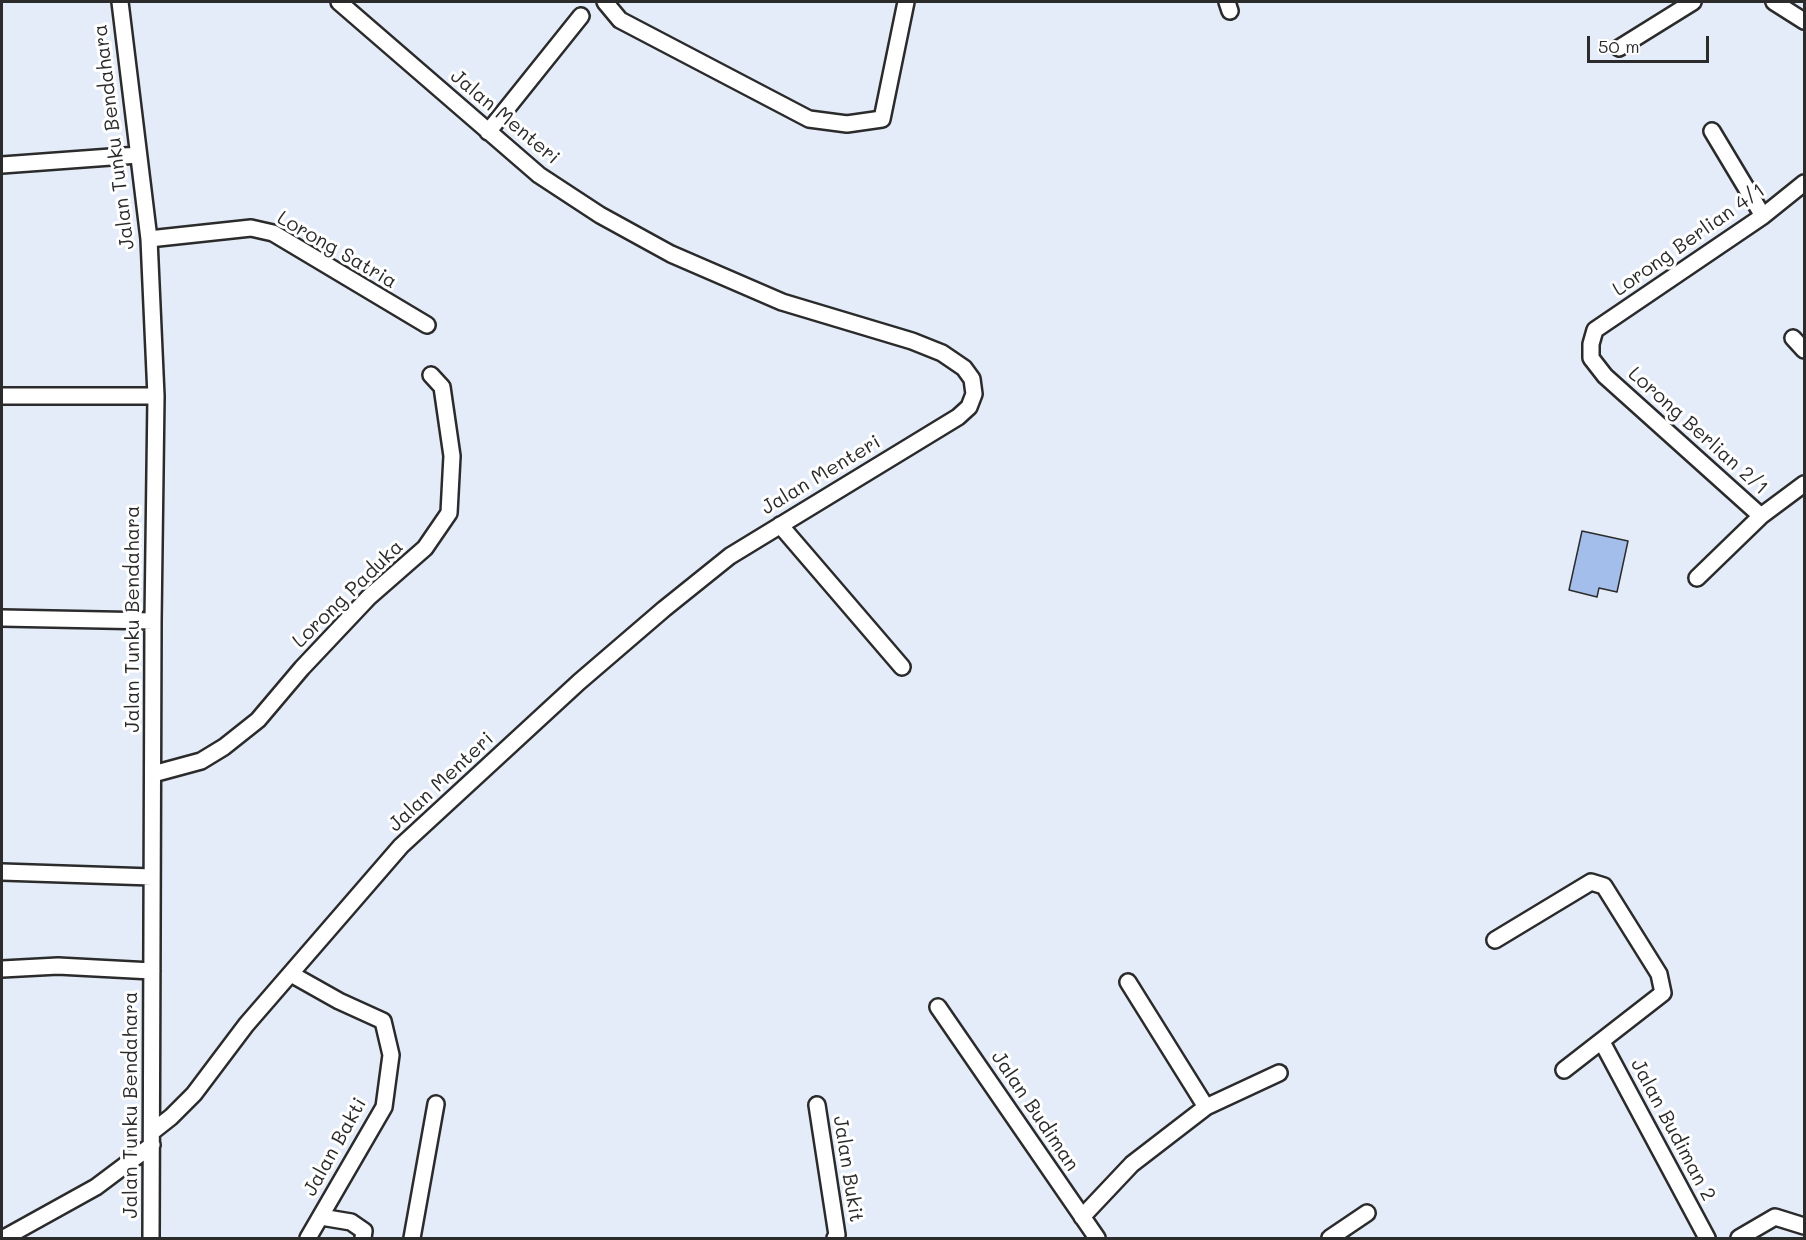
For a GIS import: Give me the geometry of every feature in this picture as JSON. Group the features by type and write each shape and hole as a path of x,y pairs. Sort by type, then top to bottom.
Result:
{"street":[{"name":"Jalan Tunku Bendahara","path":"120,2 149,239 156,396 151,1239"},
{"name":"Jalan Menteri","path":"4,1239 96,1187 152,1138 194,1094 246,1025 402,846 579,682 730,556 958,417 969,407 974,394 972,379 964,368 942,353 912,341 782,302 671,254 600,215 539,175 339,2"},
{"path":"605,2 620,20 809,118 847,124 882,120 906,2"},
{"path":"1619,48 1693,2"},
{"path":"1774,2 1804,21"},
{"path":"488,132 581,16"},
{"path":"1712,131 1763,216"},
{"path":"2,165 138,155"},
{"name":"Lorong Berlian 4/1","path":"1595,330 1763,216 1804,183"},
{"name":"Lorong Satria","path":"149,239 251,228 273,233 427,325"},
{"name":"Lorong Berlian 2/1","path":"1595,330 1591,344 1591,358 1605,376 1761,516 1804,484"},
{"path":"1793,338 1804,350"},
{"name":"Lorong Paduka","path":"153,774 201,761 224,747 258,720 302,668 369,597 425,548 449,513 452,456 442,387 431,375"},
{"path":"2,396 156,396"},
{"path":"1697,578 1761,516"},
{"path":"780,525 902,667"},
{"path":"2,618 153,621"},
{"path":"2,872 152,877"},
{"path":"1495,940 1591,882 1604,886 1659,974 1663,993 1564,1070"},
{"path":"2,969 58,966 152,971"},
{"name":"Jalan Bakti","path":"291,974 339,1001 383,1021 391,1055 384,1107 308,1239"},
{"path":"1128,982 1206,1107"},
{"name":"Jalan Budiman","path":"938,1007 1097,1239"},
{"name":"Jalan Budiman 2","path":"1602,1042 1707,1239"},
{"path":"1082,1217 1132,1164 1206,1107 1279,1073"},
{"path":"412,1239 436,1104"},
{"name":"Jalan Bukit","path":"817,1105 837,1235 835,1239"},
{"path":"1330,1239 1367,1213"},
{"name":"Jalan Bakti","path":"321,1217 351,1222 364,1231 363,1239"},
{"path":"1739,1239 1759,1233 1775,1217 1804,1226"}],"building":[{"path":"1582,531 1628,541 1617,592 1599,588 1597,597 1569,590"}]}
